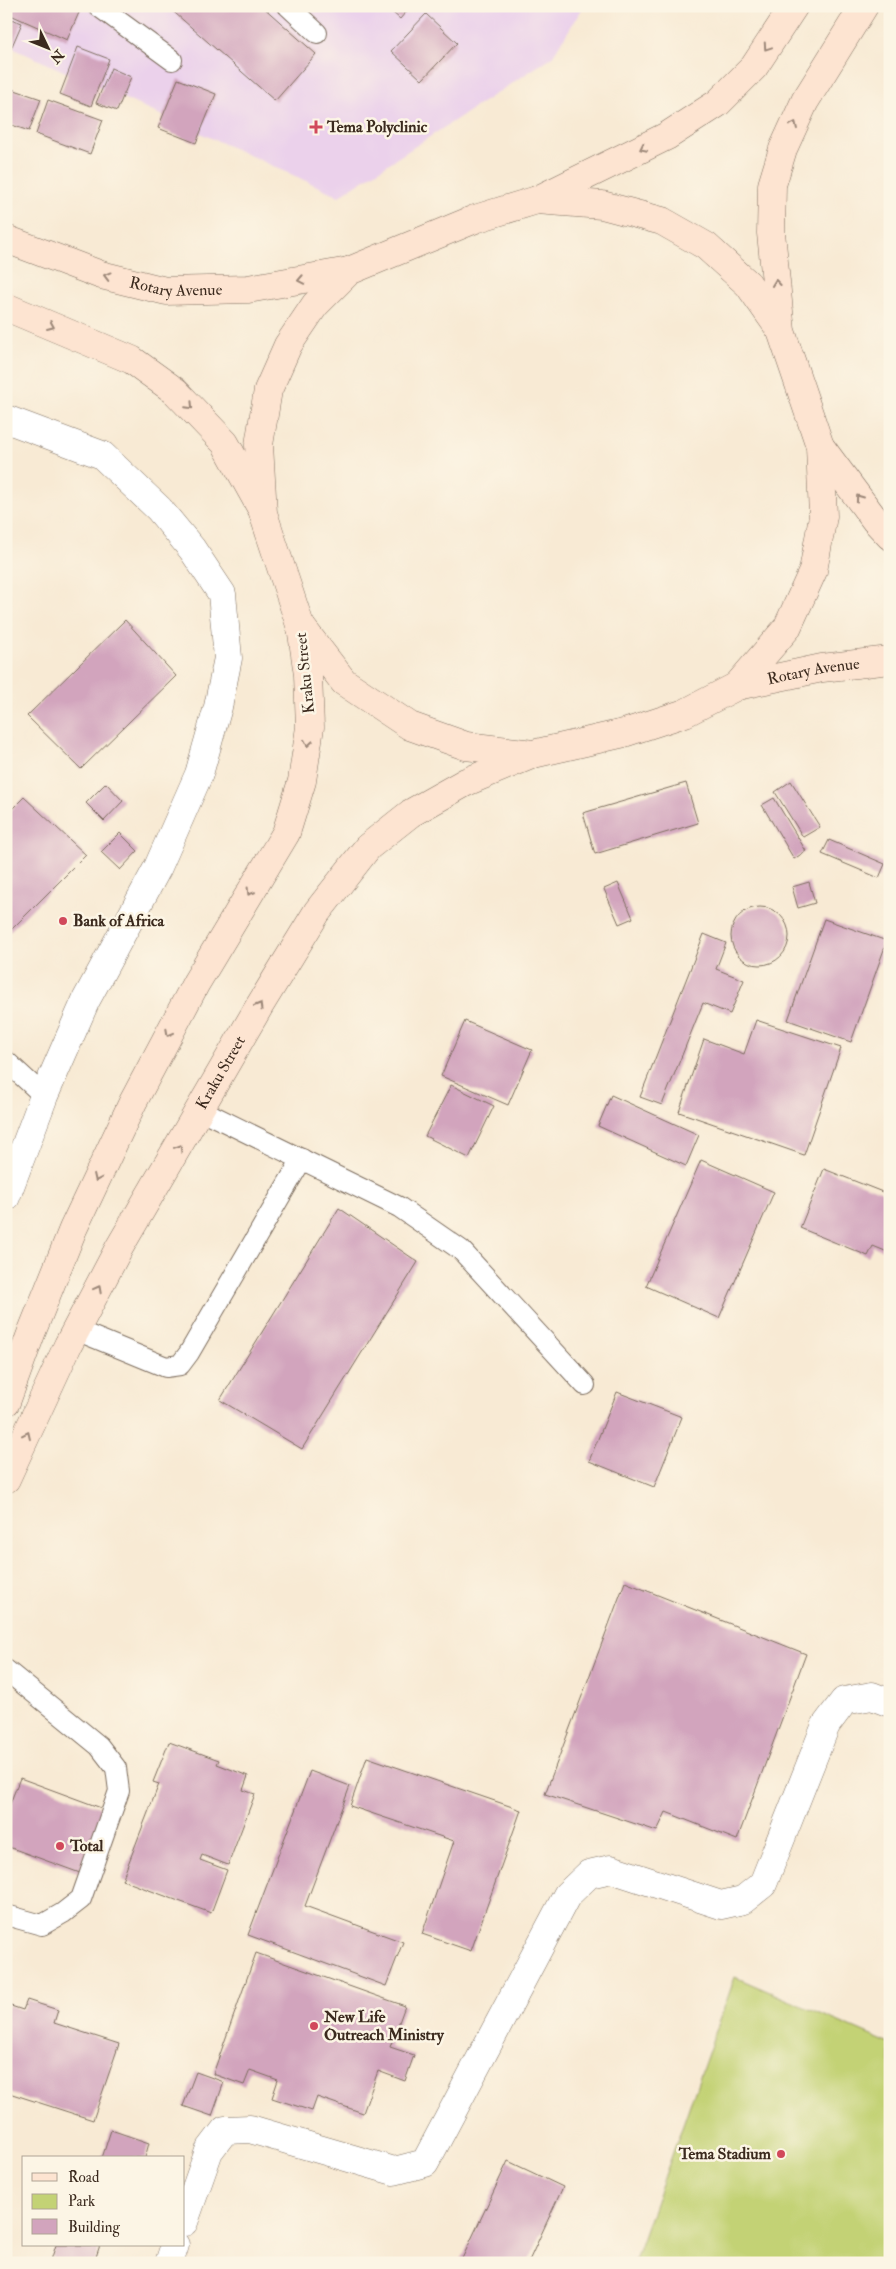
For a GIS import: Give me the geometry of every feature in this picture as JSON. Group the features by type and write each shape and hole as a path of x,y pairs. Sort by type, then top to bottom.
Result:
{"main road":[{"path":"263,513 259,445 268,390 288,345 315,305 349,271 475,219 537,200 667,136 718,103 754,67 794,6"},
{"path":"6,307 132,360 175,391 225,443 263,513 300,625 344,682 410,726 466,746 533,754 624,733 685,713 737,686 787,628 813,571 823,516 820,446 781,331 771,233 772,186 783,150 806,101 864,6"},
{"path":"537,200 602,205 662,221 706,246 748,284 781,331"},
{"name":"Rotary Avenue","path":"6,239 101,275 166,291 248,289 349,271"},
{"path":"820,446 875,520 890,536"},
{"name":"Kraku Street","path":"6,1402 32,1331 73,1230 133,1102 196,983 286,833 302,781 310,728 308,675 300,625"},
{"name":"Rotary Avenue","path":"737,686 822,668 890,660"},
{"name":"Kraku Street","path":"6,1479 76,1330 119,1248 317,912 368,847 411,813 466,782 533,754"}],"street":[{"path":"6,420 102,455 159,510 192,549 222,594 228,658 218,707 199,774 158,867 86,1000 44,1096 6,1197"},
{"path":"185,2219 210,2152 225,2130 250,2129 394,2172 426,2163 566,1895 589,1874 612,1869 721,1905 743,1900 763,1884 826,1726 844,1701 872,1696 890,1703"},
{"path":"169,2263 175,2246"}],"lane":[{"path":"98,6 172,60"},
{"path":"288,6 317,33"},
{"path":"6,1061 44,1096"},
{"path":"201,1110 399,1207 461,1250 585,1386"},
{"path":"76,1330 166,1367 180,1365 189,1353 302,1160"},
{"path":"6,1670 99,1746 116,1768 120,1791 81,1899 42,1925 6,1915"}],"shaded area":[{"name":"Tema Polyclinic","path":"6,6 584,6 552,57 339,196 6,45"}],"green space":[{"name":"Tema Stadium","path":"735,1977 890,2044 890,2263 634,2263"}],"building":[{"path":"6,6 77,6 81,8 67,40 6,13"},
{"path":"167,6 262,6 316,54 275,101"},
{"path":"385,6 411,6 400,19"},
{"path":"426,14 457,43 422,80 391,51"},
{"path":"6,17 22,23 6,60"},
{"path":"78,47 109,59 91,106 60,94"},
{"path":"111,68 131,77 117,111 96,103"},
{"path":"178,79 216,94 196,143 158,128"},
{"path":"6,87 41,99 29,131 6,123"},
{"path":"48,100 103,120 90,154 36,134"},
{"path":"125,620 176,676 81,769 27,716"},
{"path":"791,781 820,827 803,837 775,792"},
{"path":"106,783 123,801 104,821 86,803"},
{"path":"686,783 698,823 595,854 583,813"},
{"path":"24,797 86,855 6,935 6,815"},
{"path":"774,798 806,851 794,859 762,805"},
{"path":"120,833 138,851 120,870 101,852"},
{"path":"829,840 885,864 879,878 822,854"},
{"path":"809,882 815,903 798,908 792,887"},
{"path":"618,883 633,918 619,924 604,889"},
{"path":"754,907 766,907 781,915 789,930 789,942 781,957 766,965 754,965 739,957 731,942 731,930 739,915"},
{"path":"824,919 887,941 851,1042 788,1020"},
{"path":"704,934 726,943 716,969 744,980 730,1014 703,1003 662,1105 640,1097"},
{"path":"756,1020 841,1048 804,1155 679,1112 704,1039 744,1054"},
{"path":"465,1021 532,1050 508,1105 441,1076"},
{"path":"451,1085 494,1106 469,1158 425,1136"},
{"path":"611,1095 699,1135 686,1166 598,1126"},
{"path":"701,1160 774,1192 719,1318 646,1286"},
{"path":"824,1169 890,1195 890,1253 873,1246 868,1256 800,1228"},
{"path":"339,1208 418,1262 302,1449 220,1400"},
{"path":"617,1392 682,1417 654,1487 589,1461"},
{"path":"625,1582 806,1654 737,1840 666,1812 657,1831 545,1794"},
{"path":"169,1742 219,1760 217,1764 248,1776 243,1790 255,1794 228,1865 202,1855 200,1860 227,1870 211,1913 122,1880 159,1784 153,1782"},
{"path":"367,1757 521,1810 471,1951 422,1934 454,1841 350,1806"},
{"path":"310,1771 350,1786 305,1906 403,1942 386,1986 248,1935"},
{"path":"20,1778 104,1809 80,1873 6,1846 6,1814"},
{"name":"New Life Outreach Ministry","path":"256,1953 405,2006 390,2047 414,2055 405,2081 378,2071 363,2113 317,2097 312,2111 272,2098 278,2080 250,2070 244,2085 213,2074"},
{"path":"27,2000 58,2010 54,2023 119,2044 93,2120 6,2092 6,2012 8,2005 23,2010"},
{"path":"196,2072 224,2082 212,2116 183,2106"},
{"path":"111,2130 149,2143 146,2156 103,2156"},
{"path":"508,2161 563,2187 528,2263 460,2263"},
{"path":"56,2246 100,2246 94,2263 50,2263"}],"place":[{"name":"Tema Polyclinic","path":"316,127"},
{"name":"Bank of Africa","path":"63,921"},
{"name":"Total","path":"60,1846"},
{"name":"New Life Outreach Ministry","path":"314,2026"},
{"name":"Tema Stadium","path":"781,2154"}]}
